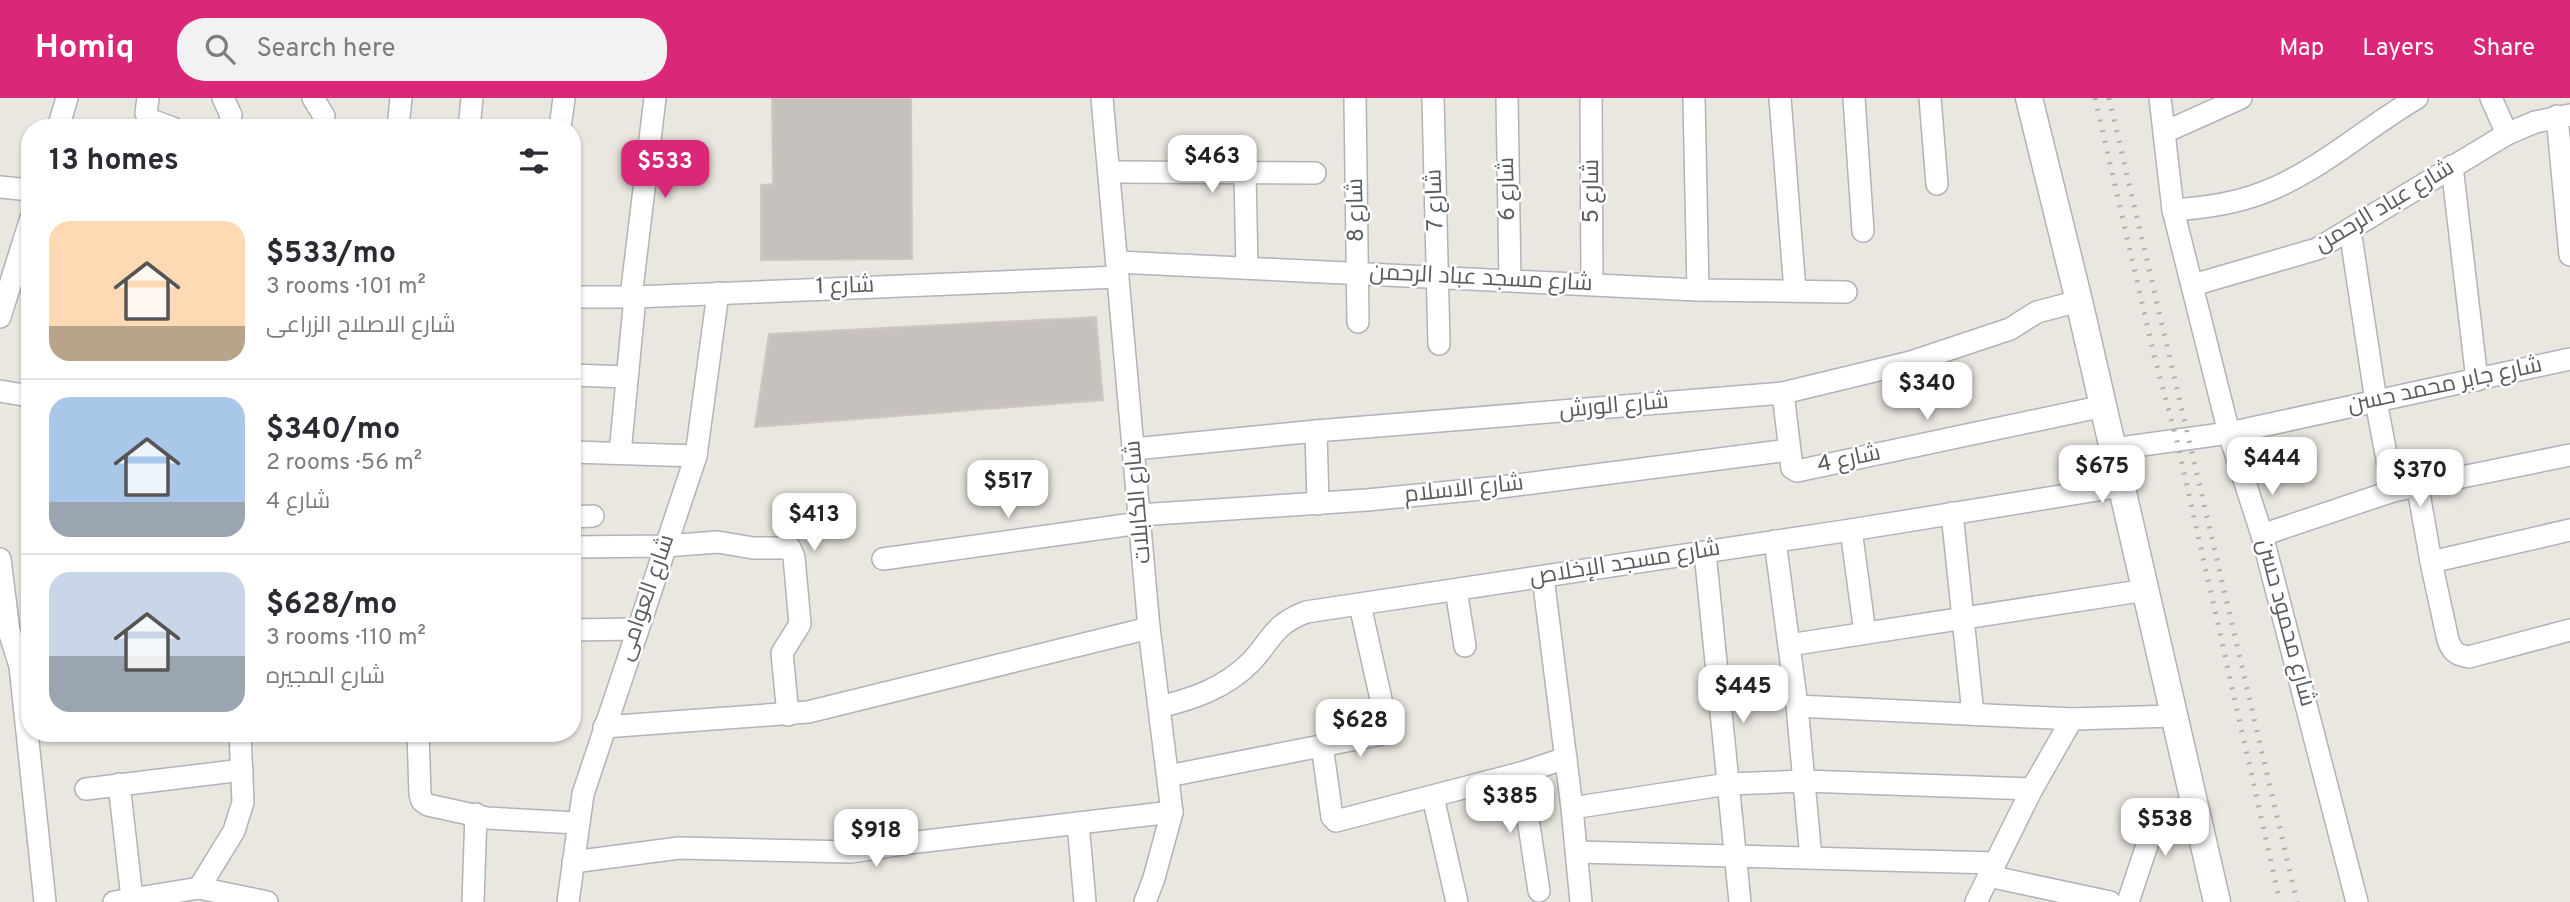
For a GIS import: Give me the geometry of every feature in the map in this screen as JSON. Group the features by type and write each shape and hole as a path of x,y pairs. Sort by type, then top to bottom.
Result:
{"street":[{"path":"60,119 66,98"},
{"path":"148,98 148,119"},
{"path":"223,98 230,119"},
{"path":"313,98 324,119"},
{"path":"398,119 401,98"},
{"path":"470,119 472,98"},
{"path":"561,119 564,98"},
{"path":"620,453 633,297 655,98"},
{"name":"شارع الكابلات","path":"1102,98 1149,628 1172,811 1145,902"},
{"name":"شارع 8","path":"1355,98 1358,322"},
{"name":"شارع 7","path":"1433,98 1439,344"},
{"name":"شارع 6","path":"1507,98 1510,280"},
{"name":"شارع 5","path":"1591,98 1592,284"},
{"path":"1694,98 1698,289"},
{"path":"1780,98 1795,291"},
{"path":"1854,98 1863,231"},
{"path":"1930,98 1937,184"},
{"path":"2029,98 2104,406 2217,902"},
{"name":"شارع محمود حسن","path":"2160,98 2173,210 2229,433 2262,535 2357,902"},
{"path":"2165,132 2241,98"},
{"path":"2173,210 2214,207 2264,193 2303,173 2394,104 2417,98"},
{"path":"2491,98 2507,134"},
{"path":"2563,115 2570,255"},
{"name":"شارع عباد الرحمن","path":"2193,285 2304,254 2350,230 2507,134 2521,127 2563,115"},
{"path":"2452,166 2477,380"},
{"path":"1110,172 1315,173"},
{"path":"1245,174 1247,268"},
{"path":"0,187 21,189"},
{"path":"2350,230 2376,401 2393,491"},
{"path":"0,317 21,249"},
{"name":"شارع مسجد عباد الرحمن","path":"1118,270 1247,268 1698,289 1846,292"},
{"name":"شارع 1","path":"581,297 633,297 1118,270"},
{"name":"شارع العوامى","path":"568,902 583,794 696,456 718,292"},
{"name":"شارع الورش","path":"1134,449 1316,431 1783,393 1891,368 2010,329 2037,312 2079,301"},
{"name":"شارع جابر محمد حسن","path":"2113,449 2229,433 2570,359"},
{"path":"581,375 627,377"},
{"path":"0,391 21,394"},
{"name":"شارع 4","path":"1783,393 1792,468 1797,471 2104,406"},
{"path":"1316,431 1318,504"},
{"name":"شارع الاسلام","path":"883,559 1139,519 1501,487 1789,450"},
{"path":"581,452 696,456"},
{"path":"2262,535 2393,491 2570,455"},
{"name":"شارع مسجد الإخلاص","path":"1159,707 1192,699 1223,684 1250,662 1276,629 1289,619 1306,612 1851,530 2122,486"},
{"path":"2418,488 2431,562 2451,649 2458,655 2469,657 2570,630"},
{"path":"1952,513 1973,715"},
{"path":"1851,530 1865,633"},
{"path":"2431,562 2570,530"},
{"path":"1774,541 1797,706 1811,858"},
{"path":"581,547 665,546 718,542 753,548 786,546 792,551 800,624 782,653 788,715"},
{"path":"1705,552 1740,902"},
{"path":"1,571 20,631 10,669 45,902"},
{"path":"1542,577 1566,758 1581,902"},
{"path":"1456,590 1465,646"},
{"path":"1789,645 2146,590"},
{"path":"1167,776 1382,734 1387,726 1360,605"},
{"path":"604,727 788,715 1149,628"},
{"path":"581,630 636,629"},
{"path":"1797,706 2072,719 2174,716"},
{"path":"1976,902 2032,789 2072,719"},
{"path":"199,888 238,820 243,802 240,742"},
{"path":"418,742 420,794 422,801 428,805 487,818 577,823"},
{"path":"1322,746 1332,817 1336,821 1521,773 1566,758"},
{"path":"86,789 242,770"},
{"path":"1521,773 1539,891"},
{"path":"1572,808 1728,784 1804,781 2032,789"},
{"path":"119,784 123,900 199,888 267,902"},
{"path":"1433,797 1457,902"},
{"path":"2128,902 2158,817 2164,813 2195,806"},
{"path":"573,862 679,848 851,852 1172,811"},
{"path":"473,902 476,814"},
{"path":"1078,823 1085,902"},
{"path":"1577,852 1811,858 1991,870 2110,902"}],"building":[{"path":"772,98 911,98 912,259 761,260 761,185 773,184"},
{"path":"1096,317 1103,400 755,427 769,334"}],"railway":[{"path":"2095,98 2154,355 2177,441 2280,902"},
{"path":"2109,98 2297,902"}]}
